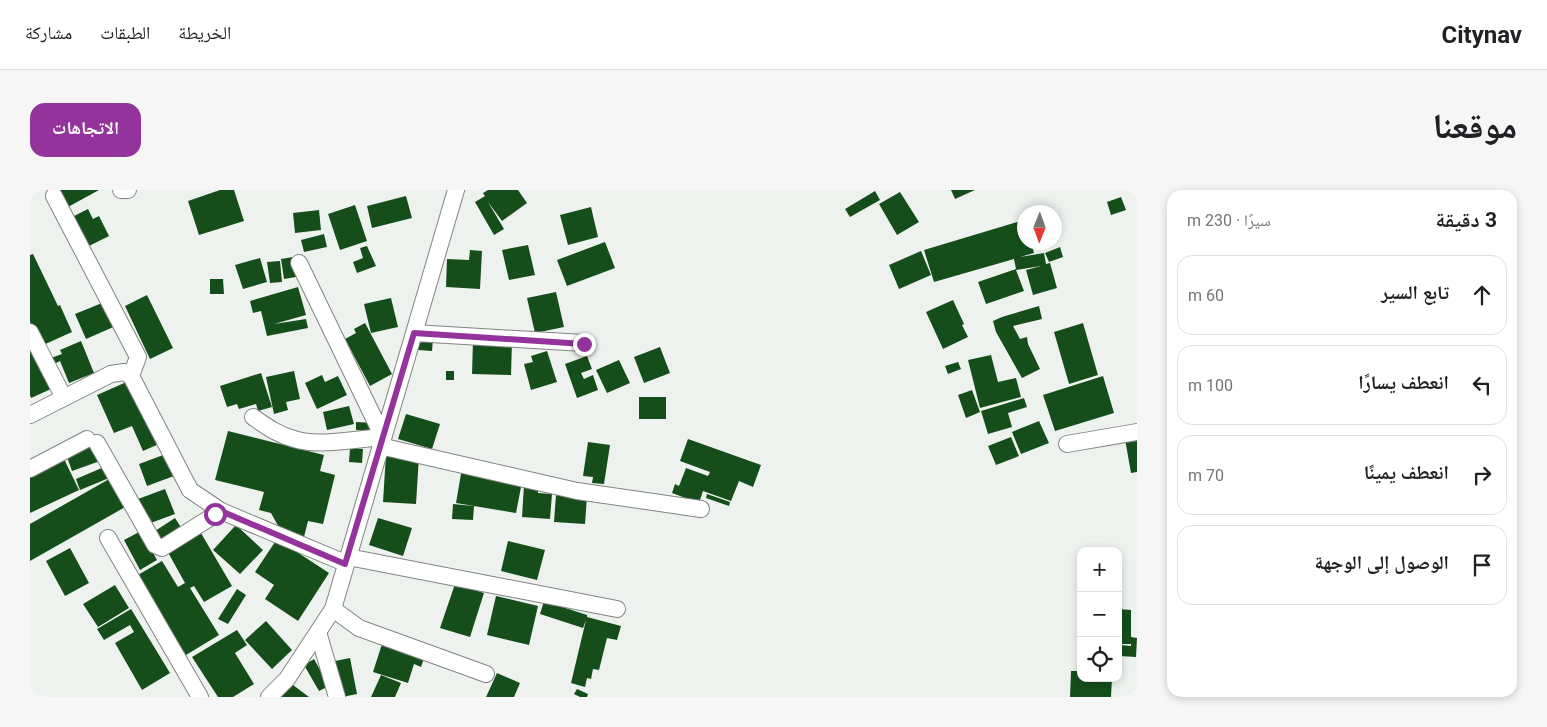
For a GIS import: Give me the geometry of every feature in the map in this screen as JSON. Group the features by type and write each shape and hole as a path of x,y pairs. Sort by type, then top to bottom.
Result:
{"street":[{"path":"121,190 128,190"},
{"path":"269,697 287,679 333,608 456,190"},
{"path":"54,196 138,357 131,376"},
{"path":"299,263 382,442"},
{"path":"30,332 64,398"},
{"path":"414,333 584,344"},
{"path":"30,415 112,374 124,372 131,376 190,490 221,511 346,560 617,608"},
{"path":"253,418 274,432 295,440 312,442 382,442 577,490 701,509"},
{"path":"1067,444 1137,432"},
{"path":"30,470 92,441 155,545 162,548 221,511"},
{"path":"108,538 200,697"},
{"path":"333,608 358,628 486,674"},
{"path":"318,632 337,697"}],"building":[{"path":"58,190 99,190 68,207"},
{"path":"220,190 234,190 244,221 199,235 188,201"},
{"path":"488,190 518,190 527,203 502,221 488,202 504,229 494,235 475,202 485,196 483,193"},
{"path":"951,190 975,190 955,199"},
{"path":"875,191 880,200 850,217 845,209"},
{"path":"900,192 919,222 897,235 879,204"},
{"path":"406,196 412,218 372,228 367,206"},
{"path":"1121,197 1126,210 1111,215 1107,202"},
{"path":"355,205 367,241 340,250 328,214"},
{"path":"591,207 598,237 568,245 560,215"},
{"path":"88,209 93,219 99,216 109,236 89,246 74,216"},
{"path":"319,210 321,230 295,233 293,213"},
{"path":"1017,222 1017,250 1033,250 1034,253 1020,257 1044,253 1046,264 1050,263 1057,288 1033,295 1026,270 1041,266 1016,270 1024,291 986,304 978,282 1016,269 1014,259 934,282 924,250"},
{"path":"324,234 327,247 304,252 301,240"},
{"path":"605,242 615,268 567,286 557,260"},
{"path":"528,245 535,275 509,280 502,250"},
{"path":"367,246 376,266 357,273 353,262 363,258 360,248"},
{"path":"470,250 482,251 480,289 446,287 447,259 469,260"},
{"path":"1052,250 1061,250 1063,257 1049,262 1045,253"},
{"path":"921,251 931,275 899,289 889,265"},
{"path":"33,254 72,332 41,346 30,322 30,255"},
{"path":"293,257 296,277 284,279 281,259"},
{"path":"260,258 267,282 243,289 235,265"},
{"path":"280,261 282,282 270,283 267,262"},
{"path":"210,279 223,279 224,294 210,294"},
{"path":"298,287 306,315 274,324 306,319 308,328 267,336 261,311 253,313 250,301"},
{"path":"556,292 564,327 535,333 527,298"},
{"path":"147,295 173,348 150,359 125,306"},
{"path":"391,298 398,327 371,333 364,304"},
{"path":"953,300 968,337 943,349 926,312"},
{"path":"107,301 118,325 86,339 75,314"},
{"path":"1039,306 1042,319 1013,326 1020,339 1027,337 1028,344 1040,369 1022,378 996,332 993,321"},
{"path":"365,323 392,374 370,386 345,339 356,333 354,329"},
{"path":"1083,323 1098,375 1069,384 1054,332"},
{"path":"419,339 433,339 432,351 418,350"},
{"path":"30,340 51,389 31,398 30,395"},
{"path":"473,340 512,341 511,375 472,374"},
{"path":"81,341 94,373 69,383 60,361 54,364 51,358 62,354 60,350"},
{"path":"660,347 670,373 644,383 634,357"},
{"path":"547,351 557,382 531,390 524,364 533,362 531,356"},
{"path":"991,355 998,382 1016,378 1021,397 980,408 968,360"},
{"path":"587,356 592,369 581,373 584,379 593,375 598,390 577,398 565,364"},
{"path":"619,360 630,383 607,393 596,370"},
{"path":"958,362 961,369 948,374 945,366"},
{"path":"294,371 300,399 286,402 288,410 274,414 266,377"},
{"path":"446,371 454,371 454,380 446,380"},
{"path":"261,373 272,407 258,411 256,404 239,409 237,404 227,407 220,386"},
{"path":"322,375 325,382 338,376 347,395 317,409 305,383"},
{"path":"1103,376 1114,413 1055,431 1043,395"},
{"path":"131,380 159,444 143,451 132,426 114,433 97,395"},
{"path":"972,390 980,412 966,418 958,395"},
{"path":"639,397 666,397 666,419 639,419"},
{"path":"1024,398 1027,407 1008,413 1012,427 988,434 981,411"},
{"path":"349,406 354,424 327,430 323,412"},
{"path":"406,414 440,424 432,449 398,439"},
{"path":"1039,421 1049,443 1021,454 1012,432"},
{"path":"356,422 374,423 374,431 356,430"},
{"path":"228,431 324,455 320,471 335,475 323,524 308,521 304,537 281,531 271,513 259,510 264,492 215,480"},
{"path":"1011,437 1019,456 996,465 988,446"},
{"path":"1137,437 1137,472 1131,473 1125,439"},
{"path":"688,439 761,465 753,487 739,481 731,501 703,491 699,503 672,493 675,484 679,486 686,468 708,476 710,472 680,461"},
{"path":"588,442 610,445 604,484 592,483 593,477 583,476"},
{"path":"94,444 100,461 72,471 66,454"},
{"path":"350,448 363,449 362,463 349,462"},
{"path":"166,454 174,476 147,486 139,464"},
{"path":"386,454 419,456 416,504 383,502"},
{"path":"64,459 79,490 30,513 30,475"},
{"path":"104,467 109,478 80,490 76,479"},
{"path":"462,468 522,482 516,513 456,503"},
{"path":"111,478 127,506 30,561 30,524"},
{"path":"524,485 538,487 538,493 552,494 550,519 522,517"},
{"path":"165,489 175,514 148,524 138,499"},
{"path":"707,494 730,502 729,506 706,498"},
{"path":"556,495 587,497 585,524 554,522"},
{"path":"453,504 474,506 473,520 452,519"},
{"path":"175,518 182,529 161,542 155,531"},
{"path":"378,518 412,528 403,556 369,545"},
{"path":"236,525 263,550 240,574 213,550"},
{"path":"198,528 232,586 204,602 194,586 190,588 219,635 186,655 136,576 162,561 178,587 185,583 165,547"},
{"path":"141,531 157,560 140,570 124,540"},
{"path":"277,539 329,573 298,621 265,599 274,585 255,572"},
{"path":"508,541 545,550 537,580 501,571"},
{"path":"70,548 89,583 65,596 46,561"},
{"path":"455,584 484,593 470,637 440,628"},
{"path":"115,585 129,608 98,627 83,604"},
{"path":"237,589 246,595 228,624 218,619"},
{"path":"496,596 538,606 529,645 487,635"},
{"path":"544,601 587,615 587,617 621,626 617,640 607,638 599,670 593,669 591,679 587,678 585,687 571,683 586,620 583,628 540,614"},
{"path":"131,609 170,673 142,690 115,643 134,632 130,625 104,640 97,629"},
{"path":"1122,609 1131,610 1131,637 1137,638 1136,657 1122,656 1122,645 1131,646 1131,644 1122,644"},
{"path":"266,621 292,650 272,669 245,640"},
{"path":"237,630 247,645 235,653 254,684 233,697 218,697 192,657"},
{"path":"382,644 424,658 421,667 414,664 408,683 373,672"},
{"path":"350,658 357,694 342,697 335,661"},
{"path":"314,659 329,686 319,691 304,665"},
{"path":"1071,671 1077,671 1077,682 1112,682 1111,697 1070,697"},
{"path":"497,673 520,683 514,697 486,697"},
{"path":"381,675 401,683 395,697 371,697"},
{"path":"289,682 309,697 278,697"},
{"path":"577,689 588,694 587,697 580,697 574,694"}],"route":[{"path":"215,514 221,511 345,564 414,333 584,344"}]}
